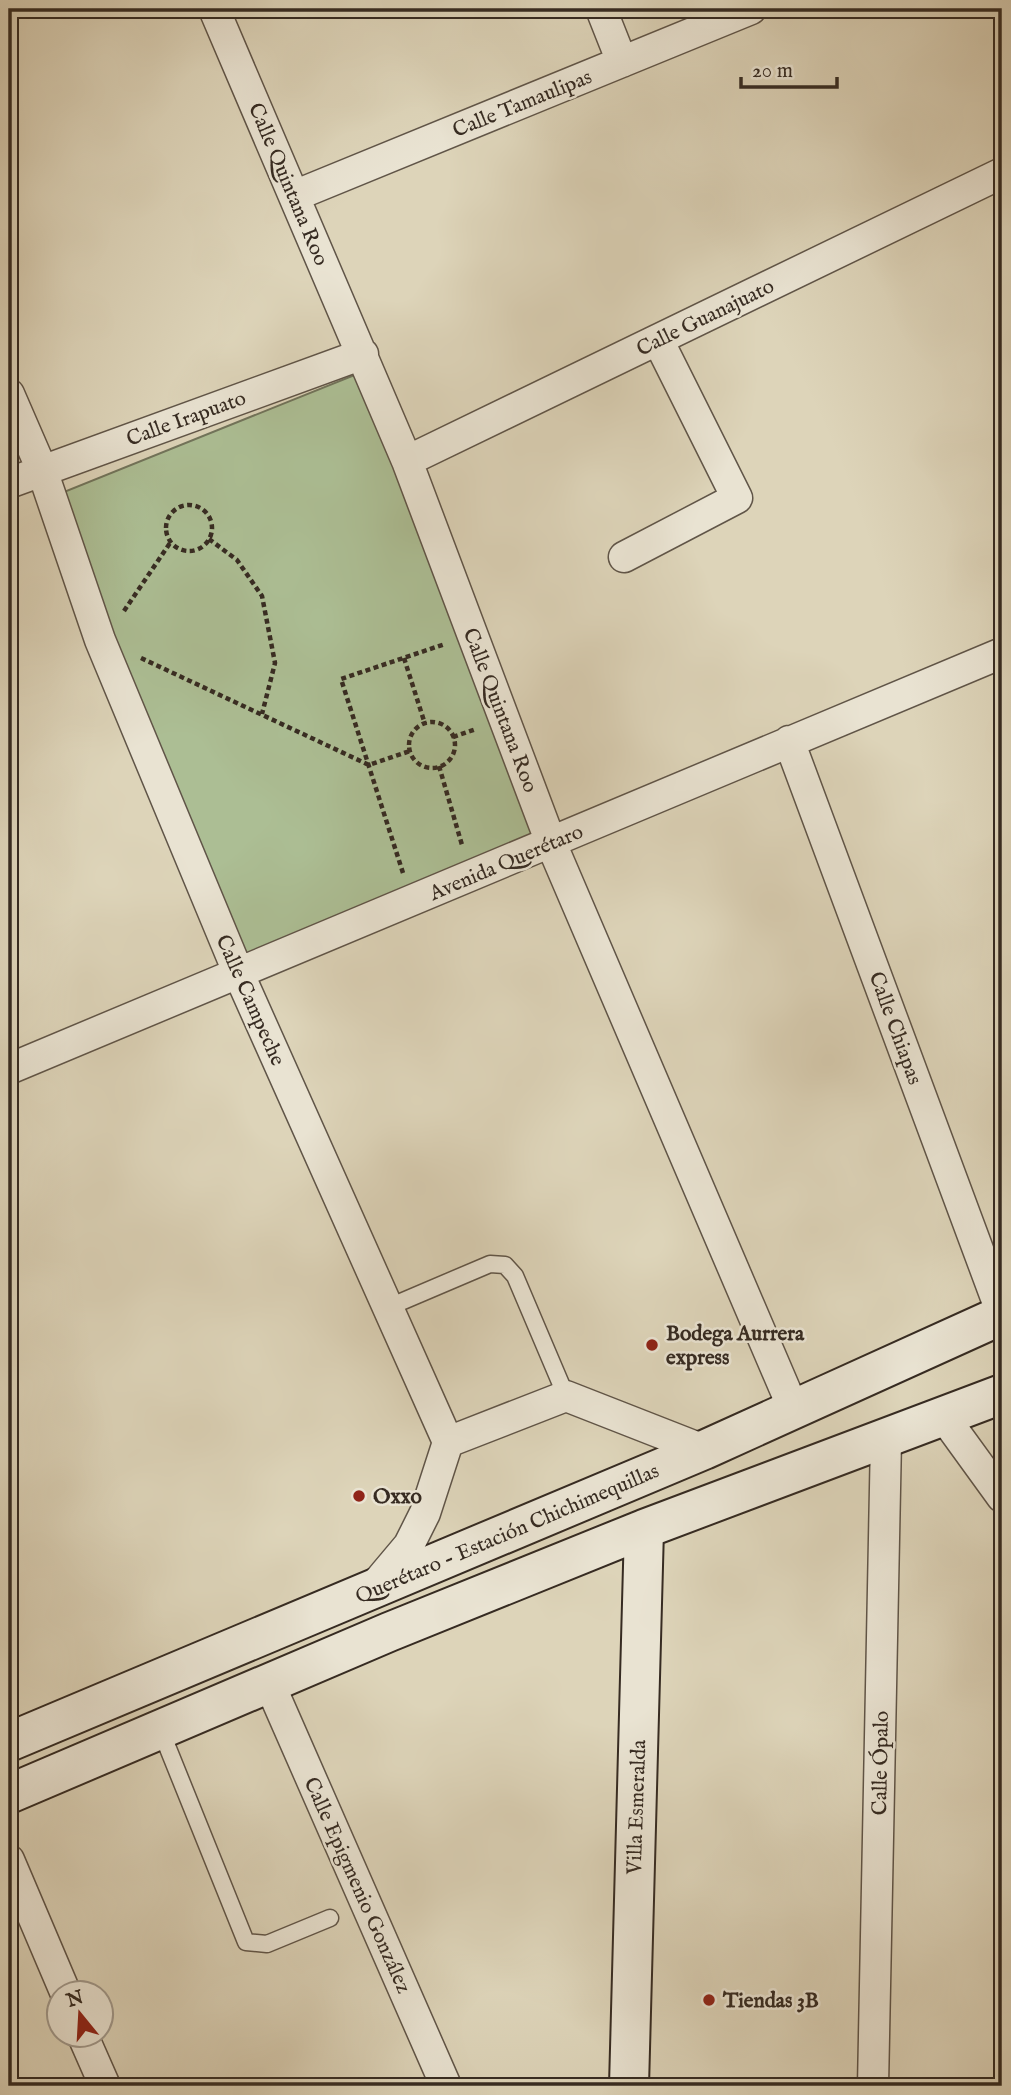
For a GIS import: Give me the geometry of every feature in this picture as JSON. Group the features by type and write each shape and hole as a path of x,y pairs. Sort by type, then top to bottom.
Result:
{"main road":[{"name":"Querétaro - Estación Chichimequillas","path":"9,1742 704,1450 1002,1315"},
{"path":"768,1482 1002,1379"},
{"path":"9,1794 270,1685 388,1632 644,1529 1002,1394"},
{"name":"Villa Esmeralda","path":"629,2086 644,1529"}],"street":[{"name":"Calle Quintana Roo","path":"214,9 407,461 551,843 793,1408"},
{"path":"601,9 622,62"},
{"name":"Calle Tamaulipas","path":"294,196 751,9"},
{"name":"Calle Guanajuato","path":"407,461 1002,173"},
{"path":"624,557 737,498 658,340"},
{"name":"Calle Irapuato","path":"9,483 363,354"},
{"name":"Calle Campeche","path":"9,394 41,470 100,640 238,972 448,1442"},
{"name":"Avenida Querétaro","path":"9,1069 1002,653"},
{"name":"Calle Chiapas","path":"789,741 1002,1315"},
{"path":"372,1590 409,1545 425,1513 448,1442 566,1395 704,1450"},
{"path":"944,1417 1002,1497"},
{"name":"Calle Ópalo","path":"873,2086 886,1439"},
{"name":"Calle Epigmenio González","path":"270,1685 446,2086"},
{"path":"9,1860 60,1980"},
{"path":"89,2050 105,2086"}],"lane":[{"path":"389,1307 490,1265 505,1265 515,1276 566,1395"},
{"path":"160,1731 246,1942 267,1944 330,1918"}],"path":[{"path":"119,618 170,542 166,525 176,510 184,506 201,509 208,514 212,531 204,546 187,551 170,542"},
{"path":"209,539 237,560 262,596 275,663 262,715"},
{"path":"406,882 341,679 456,641"},
{"path":"129,652 369,765 410,751"},
{"path":"404,658 425,724"},
{"path":"439,723 453,737 451,756 439,766 421,765 410,751 412,732 425,724 439,723"},
{"path":"439,766 461,845"}],"green space":[{"path":"362,372 545,839 240,966 49,498"}],"place":[{"name":"Bodega Aurrera express","path":"652,1345"},
{"name":"Oxxo","path":"359,1496"},
{"name":"Tiendas 3B","path":"709,2000"}]}
